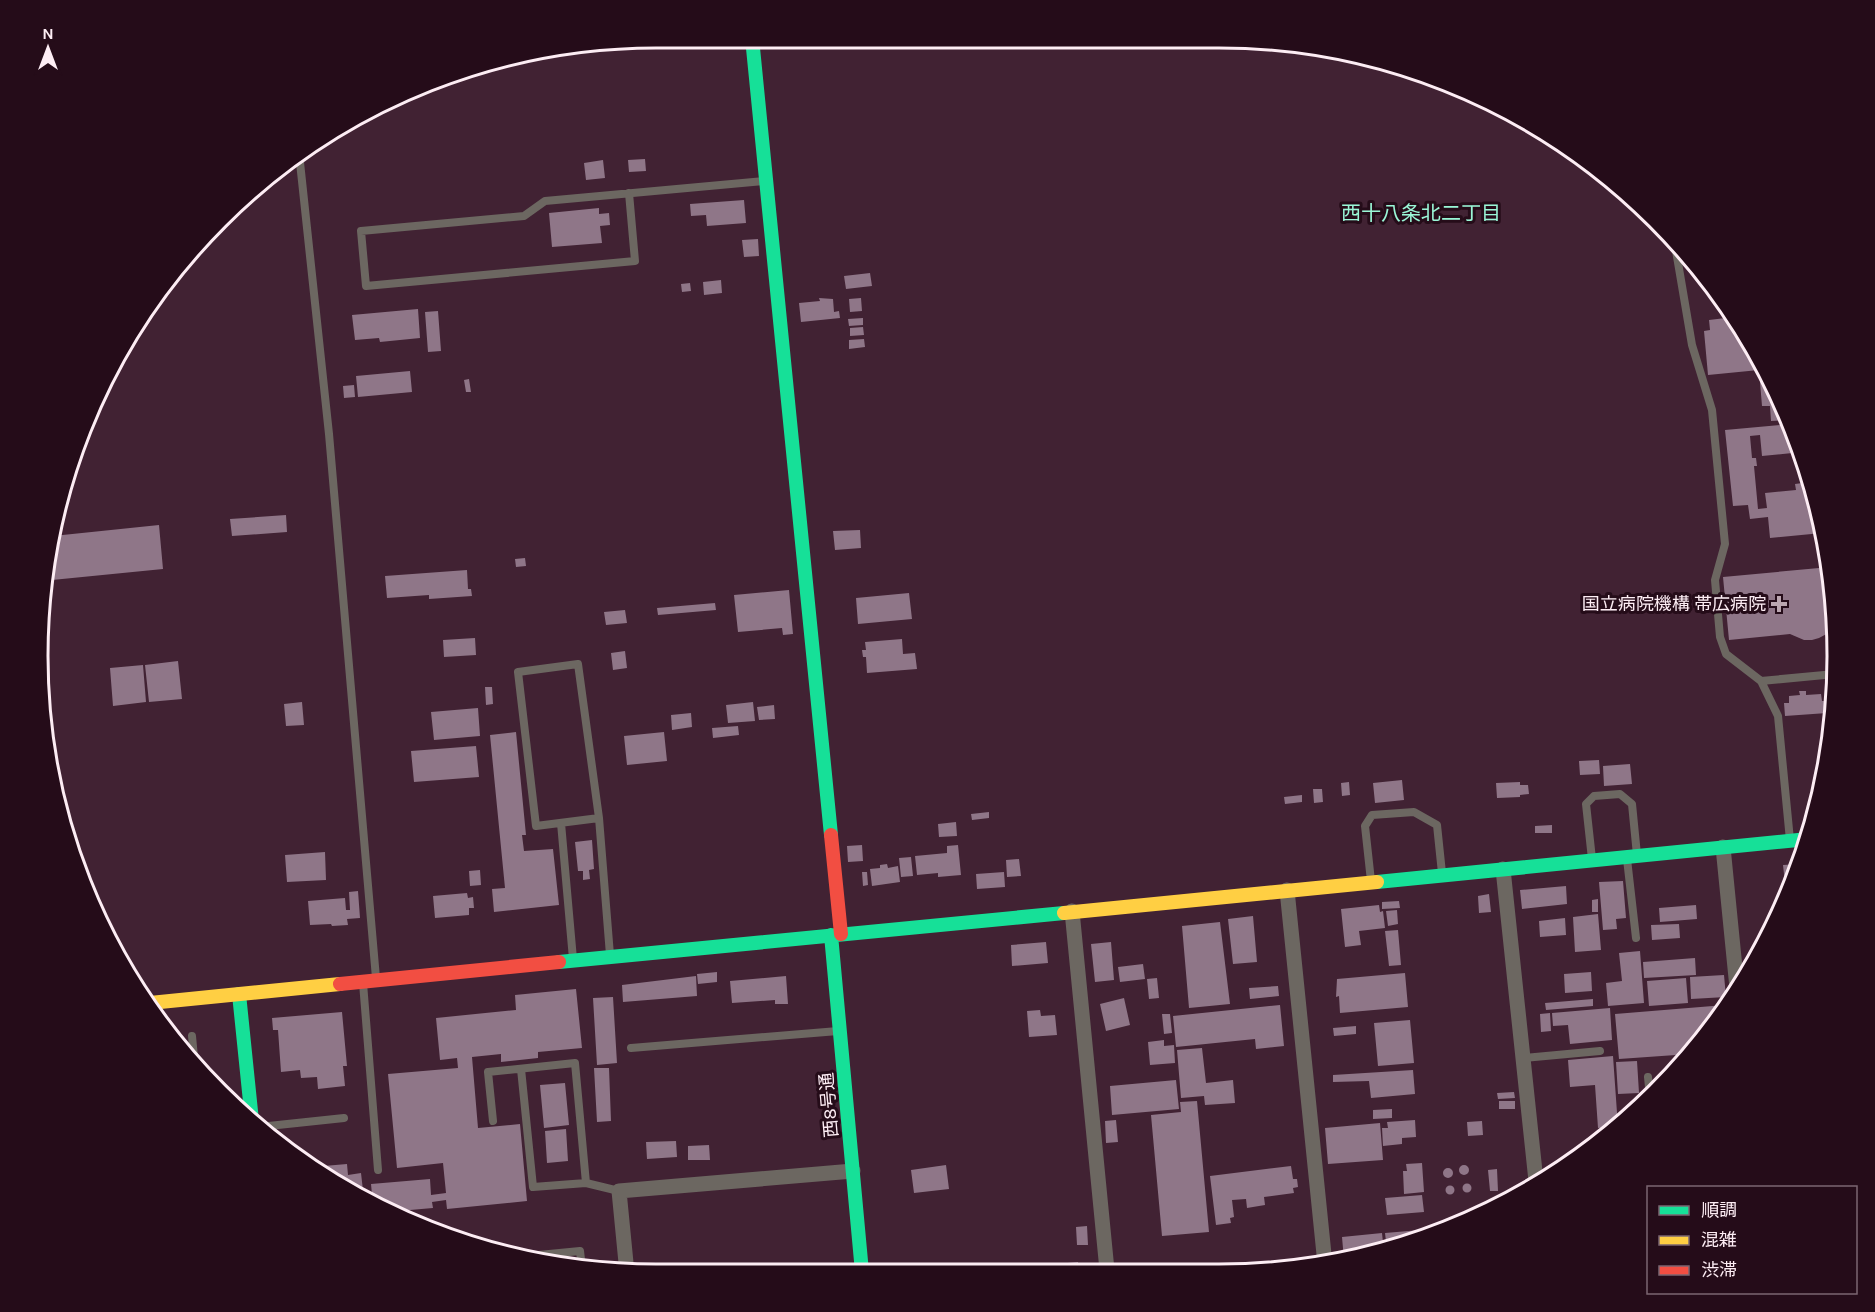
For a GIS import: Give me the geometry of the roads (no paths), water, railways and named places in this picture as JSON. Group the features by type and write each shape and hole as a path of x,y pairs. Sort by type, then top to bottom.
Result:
{"street":[{"name":"西8号通","path":"753,48 836,934 840,1030 861,1264"},
{"path":"156,1002 1798,840"},
{"path":"1723,848 1736,976"},
{"path":"1503,869 1523,1059 1538,1173"},
{"path":"1287,890 1324,1254"},
{"path":"1072,911 1106,1264"},
{"path":"239,994 249,1107"},
{"path":"626,1263 619,1191 853,1171"}],"lane":[{"path":"300,163 329,434 369,980 378,1170"},
{"path":"629,194 635,261 366,285 361,231 524,216 545,201 766,181"},
{"path":"1677,256 1692,345 1712,410 1725,544 1715,580 1720,637 1726,654 1761,681 1778,716 1790,841"},
{"path":"599,818 536,826 518,672 578,664 599,818 610,957"},
{"path":"1761,681 1827,675"},
{"path":"1592,860 1586,804 1594,796 1620,794 1632,804 1636,938"},
{"path":"1372,882 1365,826 1372,815 1414,812 1437,825 1442,875"},
{"path":"561,823 573,960"},
{"path":"631,1048 840,1030"},
{"path":"192,1036 193,1050"},
{"path":"1523,1059 1600,1051"},
{"path":"493,1121 488,1072 575,1063 586,1183"},
{"path":"521,1069 533,1187 586,1183 619,1191"},
{"path":"1648,1077 1649,1086"},
{"path":"271,1126 344,1118"},
{"path":"549,1254 580,1251 581,1259"}],"place":[{"name":"国立病院機構 帯広病院","path":"1779,604"}],"district":[{"name":"西十八条北二丁目","path":"1421,213"}]}
